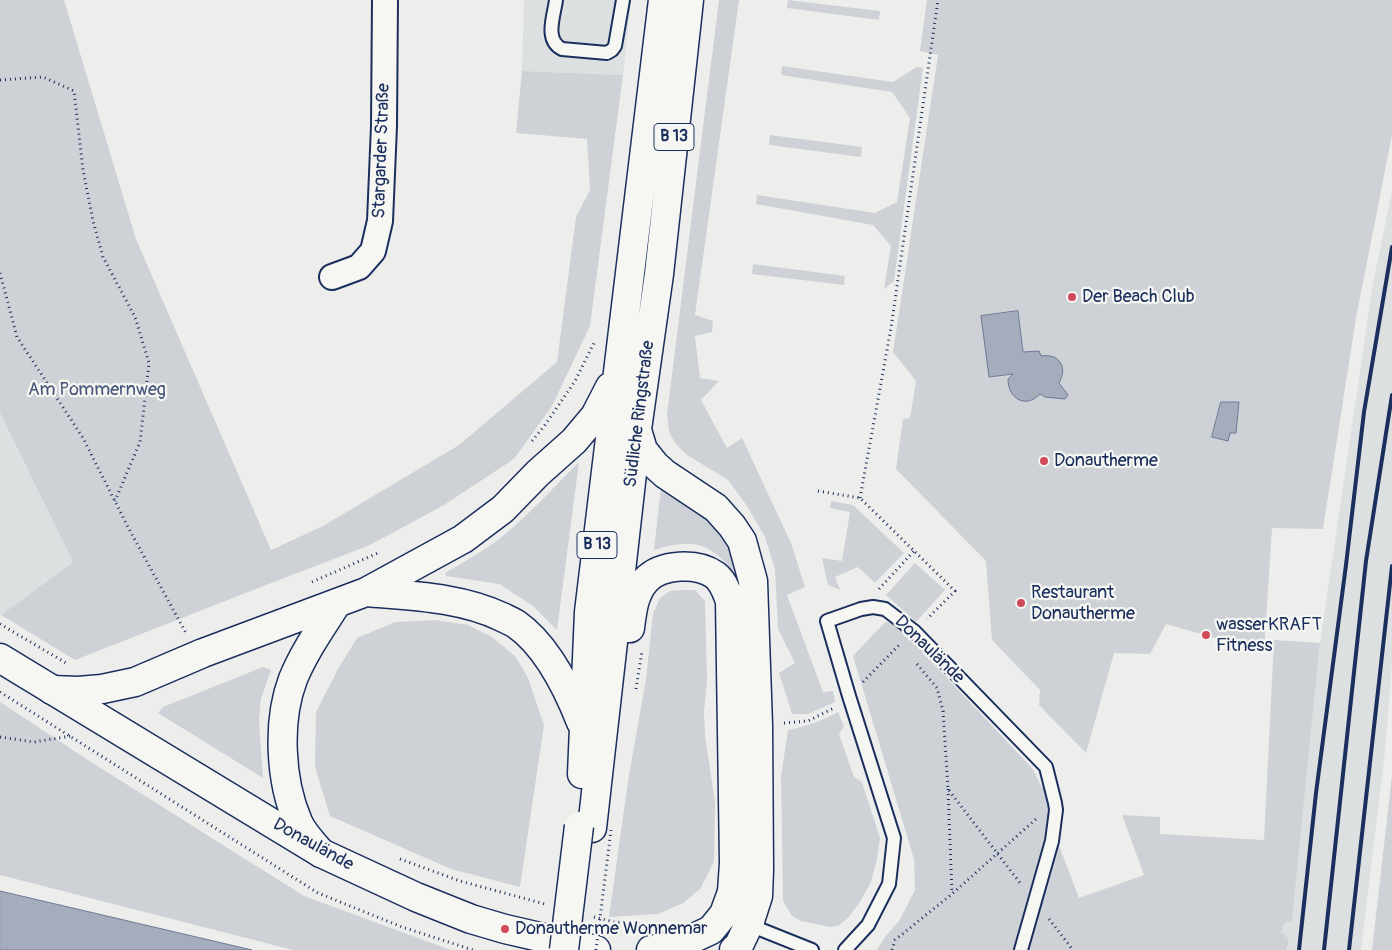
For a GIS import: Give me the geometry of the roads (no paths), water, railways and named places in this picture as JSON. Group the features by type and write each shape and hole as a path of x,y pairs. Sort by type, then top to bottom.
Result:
{"main road":[{"name":"Südliche Ringstraße","path":"594,828 584,728 588,612 663,0"},
{"name":"Südliche Ringstraße","path":"594,828 637,429 659,274 689,0"},
{"path":"52,690 78,691 102,689 135,682 203,653 366,592 463,539 503,509 574,441 595,416 609,390 619,362"},
{"path":"637,429 643,450 655,465 665,474 716,508 742,541 753,582 758,725 758,896 733,931 694,938 675,945 650,937"},
{"path":"606,712 619,691 624,673 632,613 637,593 646,580 656,573 682,567 698,567 714,575 724,585 730,602 734,863 732,892 724,914 733,931"},
{"path":"366,592 425,597 456,602 488,610 515,624 538,645 552,665 572,700 584,728"},
{"path":"321,853 299,824 292,806 287,782 282,736 285,708 292,681 304,654 337,603"},
{"name":"Donaulände","path":"0,658 321,853 416,897 471,918 505,929 596,950"},
{"name":"B 13","path":"564,950 594,828"},
{"name":"B 13","path":"577,950 594,828"}],"street":[{"name":"Stargarder Straße","path":"332,277 359,267 373,251 380,221 384,126 385,0"}],"lane":[{"path":"556,0 551,32 556,46 562,49 607,53 615,46 622,0"},
{"name":"Donaulände","path":"845,950 868,925 889,884 894,838 827,621 861,609 873,607 885,609 914,631 1046,767 1056,810 1052,841 1021,950"},
{"path":"733,931 812,950"}],"water":[{"path":"1018,311 1023,352 1039,351 1041,356 1057,359 1063,372 1059,383 1068,395 1065,399 1045,397 1040,394 1029,401 1019,400 1011,392 1009,386 1008,379 1013,374 989,377 981,316"},
{"path":"1221,402 1239,402 1236,433 1230,433 1228,441 1212,437"},
{"path":"0,891 252,950 0,950"}],"railway":[{"path":"1299,950 1316,793 1364,412 1392,247"},
{"path":"1324,950 1366,561 1392,395"},
{"path":"1349,950 1392,566"}],"place":[{"name":"Der Beach Club","path":"1072,297"},
{"name":"Donautherme","path":"1044,461"},
{"name":"Restaurant Donautherme","path":"1021,603"},
{"name":"wasserKRAFT Fitness","path":"1206,635"},
{"name":"Donautherme Wonnemar","path":"505,929"}],"park label":[{"name":"Am Pommernweg","path":"97,390"}]}
